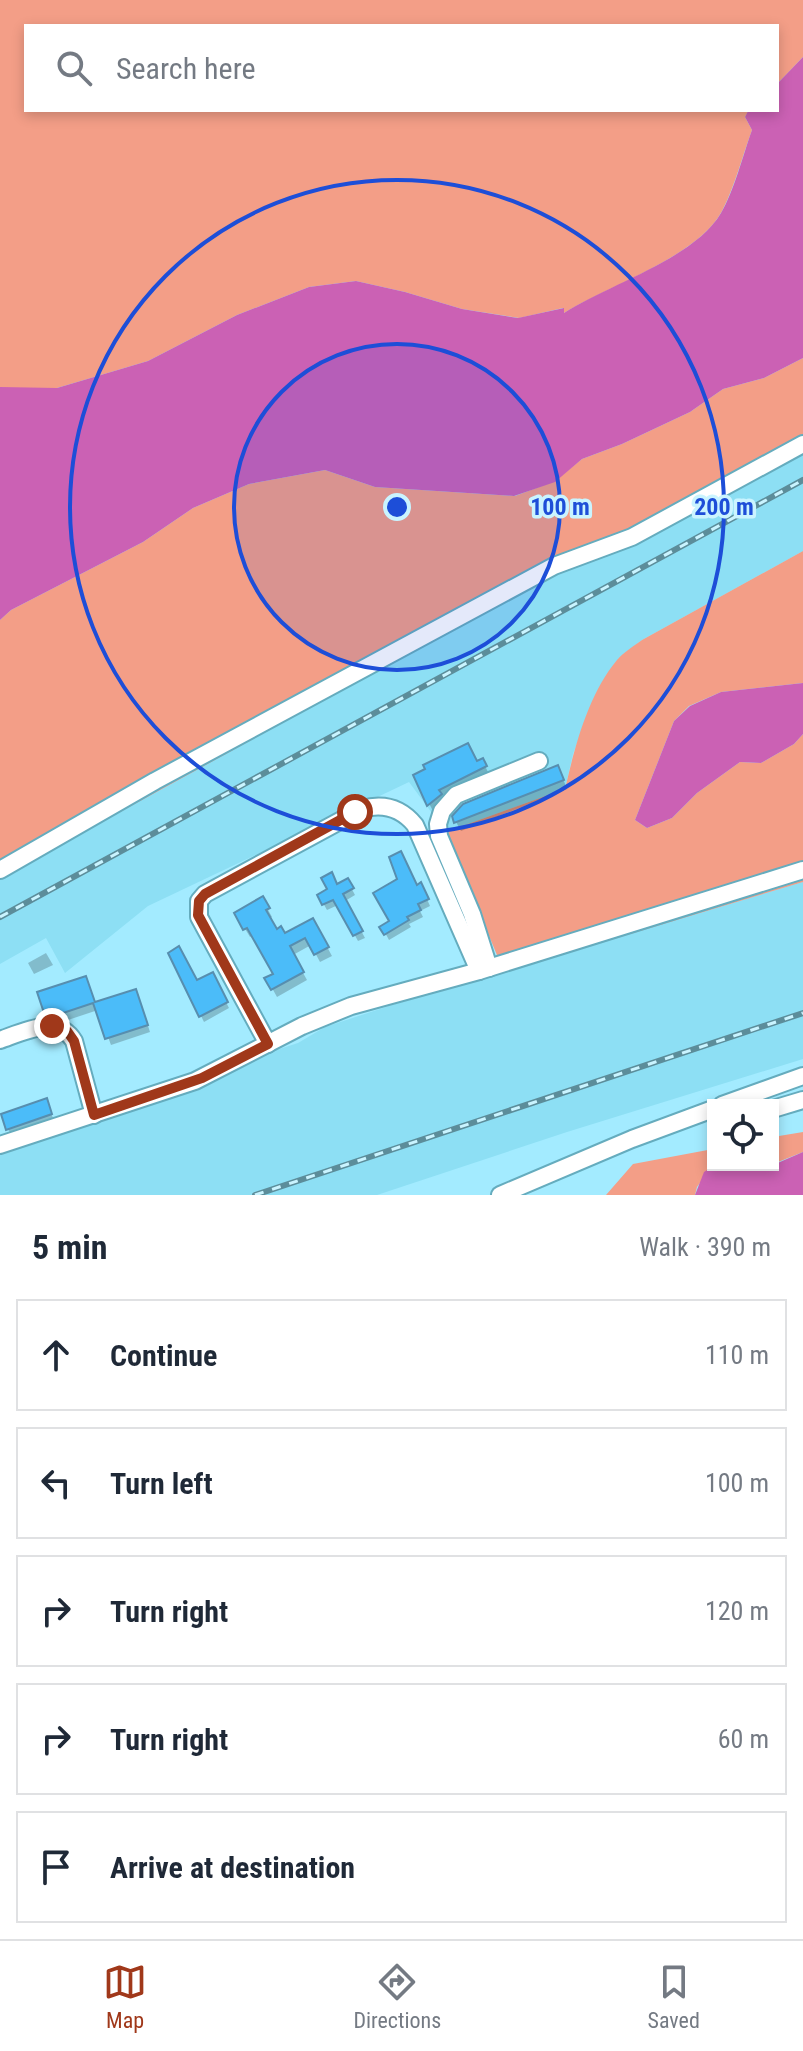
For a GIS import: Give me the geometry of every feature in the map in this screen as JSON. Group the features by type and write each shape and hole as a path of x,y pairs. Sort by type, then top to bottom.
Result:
{"street":[{"path":"0,870 147,786 554,566 632,537 803,444"},
{"path":"484,970 472,914 440,841 439,819 456,795 539,761"},
{"path":"268,1044 198,915 199,901 205,894 362,809 377,806 391,808 415,825 484,970"},
{"path":"0,1145 202,1078 351,1006 484,970 803,870"},
{"path":"0,1040 43,1027 56,1026 67,1031 74,1041 94,1115"},
{"path":"739,1099 803,1076"},
{"path":"779,1107 803,1100"},
{"path":"500,1195 632,1139 707,1111"},
{"path":"690,1118 707,1122"}],"shaded area":[{"path":"0,0 803,0 803,57 779,82 779,24 24,24 24,112 748,112 745,117 752,130 727,201 710,227 673,256 564,313 563,308 519,318 462,309 356,281 309,287 237,315 148,361 57,388 0,387"},
{"path":"803,57 803,358 764,378 723,389 690,412 582,459 555,482 514,496 375,487 325,470 249,484 193,508 143,542 11,610 0,620 0,387 57,388 148,361 237,315 309,287 356,281 462,309 518,318 564,308 564,313 671,257 708,229 726,204 738,173 752,130 745,117 748,112 779,112 779,82"},
{"path":"803,358 803,437 0,878 0,620 11,610 143,542 193,508 249,484 325,470 375,487 515,496 555,481 582,459 690,412 723,389 764,378"},
{"path":"803,437 803,551 642,640 619,658 602,683 586,719 565,789 446,832 409,782 148,906 65,973 46,938 0,964 0,878"},
{"path":"803,551 803,683 721,692 689,706 674,721 635,820 647,828 672,818 697,793 740,762 761,763 794,744 803,734 803,882 504,972 446,832 565,789 590,705 620,657 642,640"},
{"path":"803,683 803,734 794,744 761,763 740,762 697,793 672,818 647,828 635,820 674,721 690,706 721,692"},
{"path":"803,882 803,1059 377,1195 0,1195 0,1139 298,1043 325,1027 392,1005"},
{"path":"803,1132 803,1152 779,1162 779,1136"},
{"path":"707,1150 709,1171 695,1195 606,1195 633,1164"},
{"path":"803,1152 803,1195 695,1195 707,1170 779,1171 779,1162"}],"building":[{"path":"468,743 477,761 483,758 487,766 439,790 442,794 427,806 413,775 425,769 423,765"},
{"path":"558,765 564,780 454,823 452,816 463,804"},
{"path":"401,851 417,885 421,882 429,899 418,904 421,910 407,917 409,920 384,935 379,927 389,921 373,893 397,879 389,857"},
{"path":"332,872 337,884 348,878 354,888 343,894 363,931 353,936 333,900 322,905 317,895 327,889 321,878"},
{"path":"263,896 270,908 266,910 277,929 281,926 285,933 313,918 329,947 314,955 305,938 290,946 304,972 271,990 264,978 273,974 247,928 243,930 234,913"},
{"path":"179,946 197,980 213,972 228,1002 199,1017 168,953"},
{"path":"86,976 95,1002 136,989 148,1025 105,1039 93,1003 45,1016 37,992"},
{"path":"47,1098 52,1114 6,1130 1,1114"}],"railway":[{"path":"0,917 803,480"},
{"path":"255,1195 803,1013"}],"route":[{"path":"52,1026 67,1031 74,1041 94,1115 202,1078 268,1044 198,915 199,901 205,894 355,812"}]}
